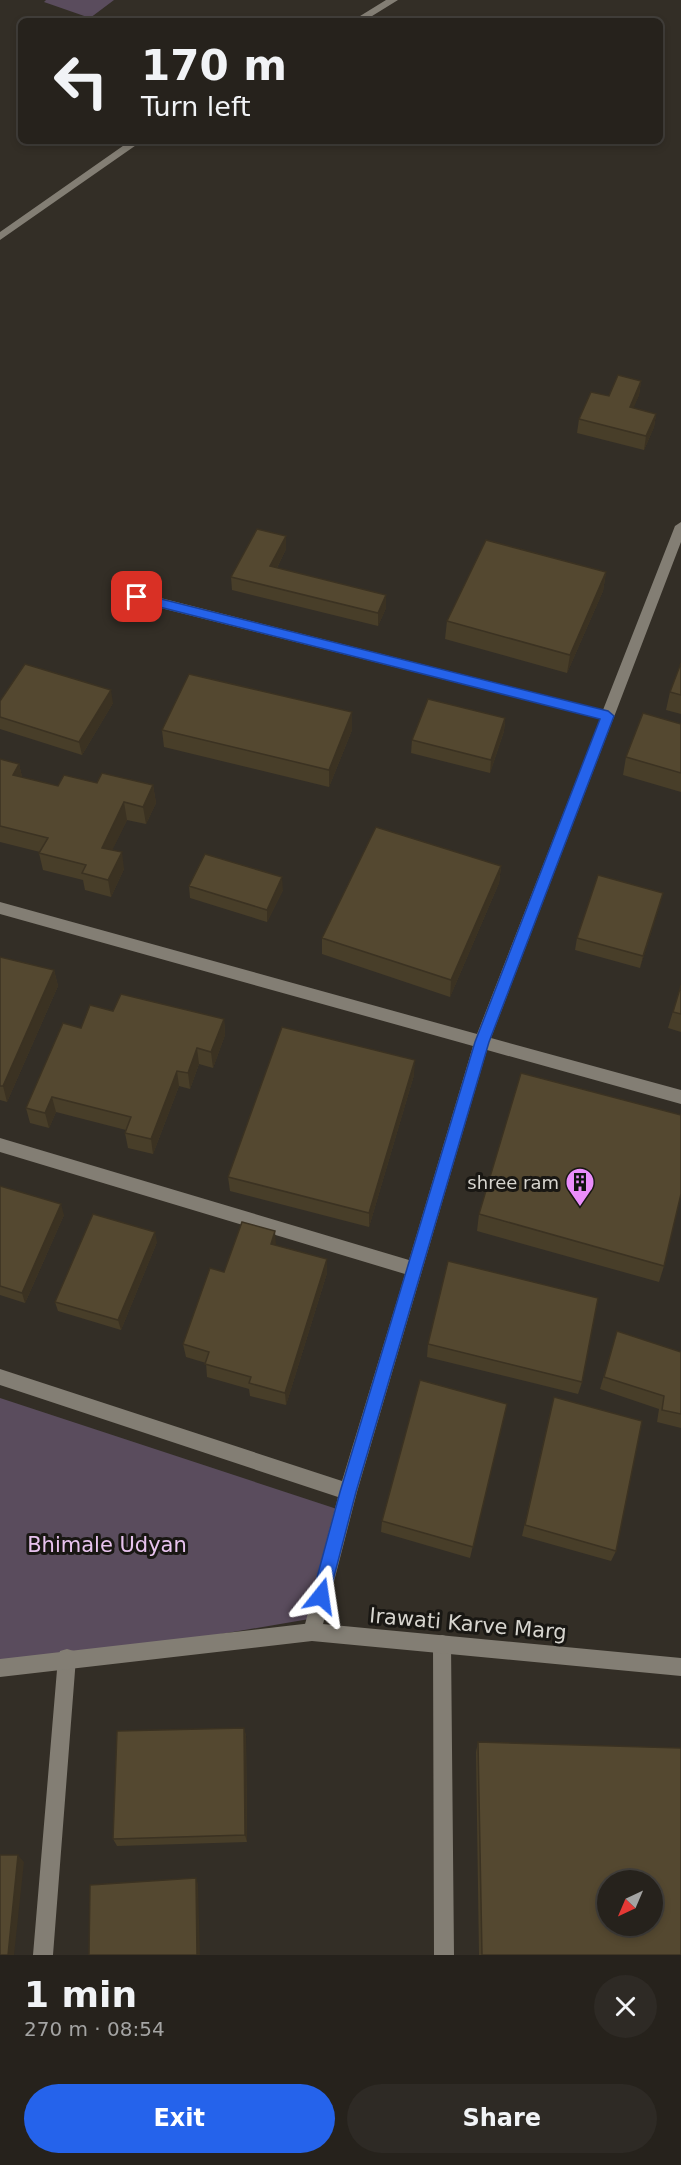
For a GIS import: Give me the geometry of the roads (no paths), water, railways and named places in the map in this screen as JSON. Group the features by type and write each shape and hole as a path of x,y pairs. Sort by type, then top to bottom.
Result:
{"street":[{"path":"362,18 393,0"},
{"path":"0,237 133,144"},
{"path":"312,1632 348,1492 482,1042 681,526"},
{"path":"137,597 608,716"},
{"path":"0,908 681,1097"},
{"path":"0,1145 414,1269"},
{"path":"0,1377 348,1492"},
{"name":"Irawati Karve Marg","path":"0,1668 312,1632 681,1668"},
{"path":"441,1644 444,1955"},
{"path":"44,1955 67,1659"}],"place":[{"name":"shree ram","path":"580,1208"}],"park label":[{"name":"Bhimale Udyan","path":"107,1545"}]}
